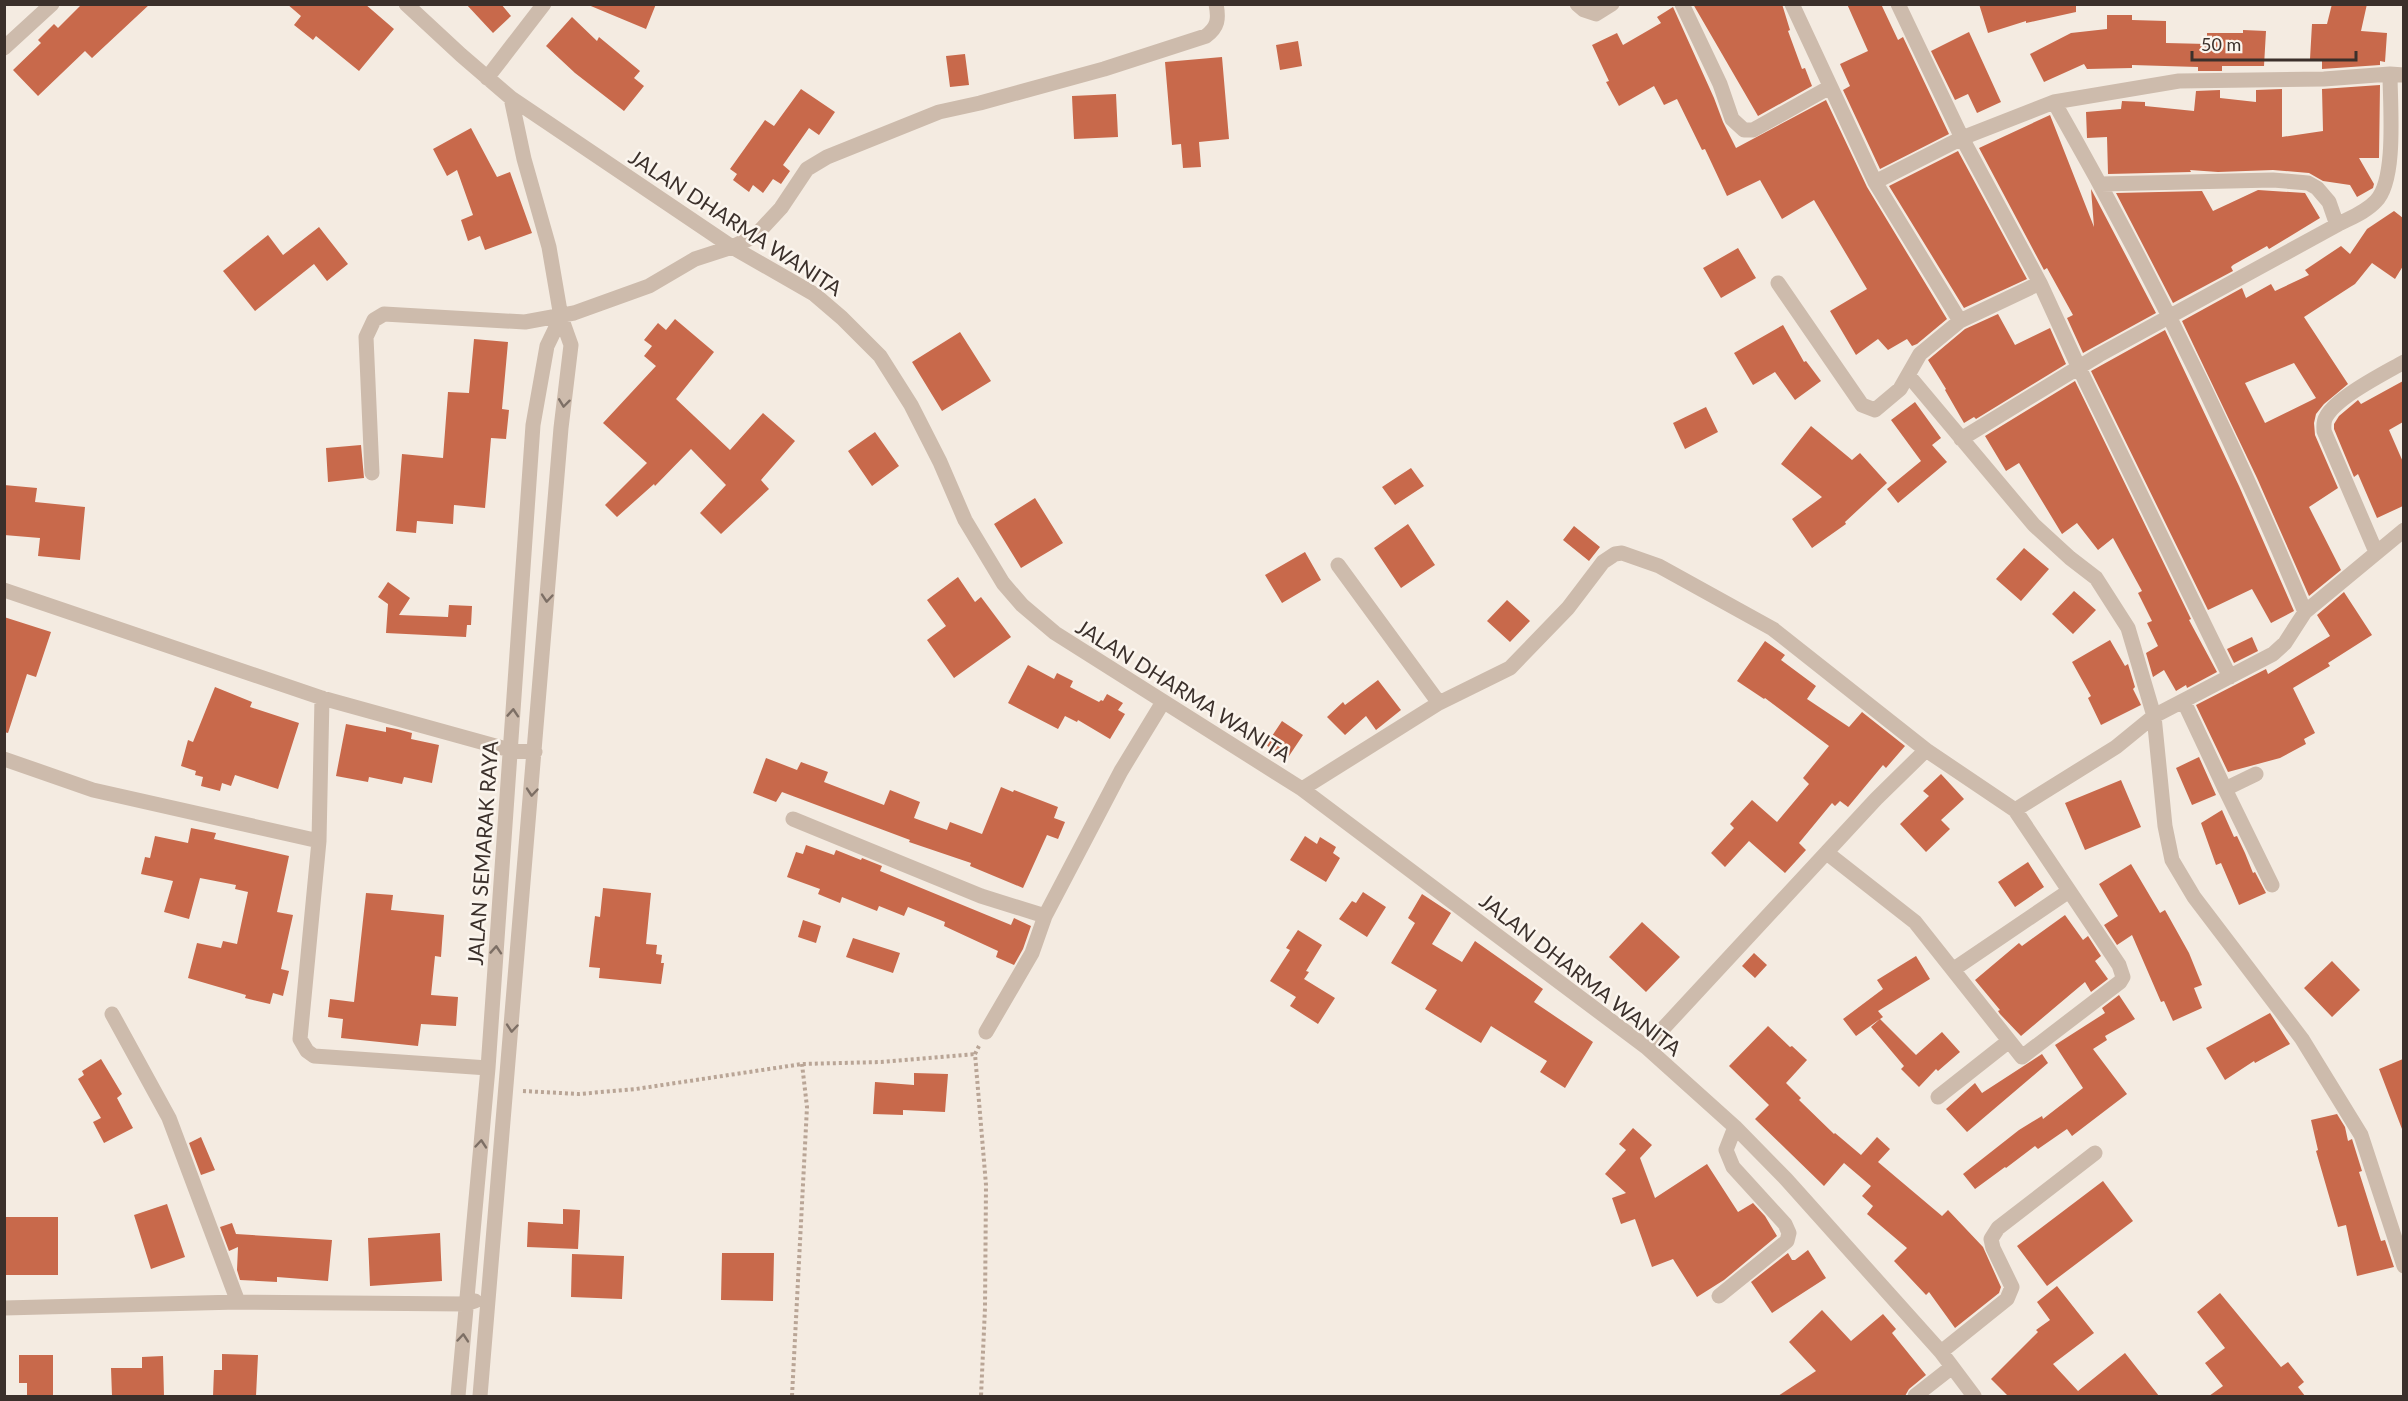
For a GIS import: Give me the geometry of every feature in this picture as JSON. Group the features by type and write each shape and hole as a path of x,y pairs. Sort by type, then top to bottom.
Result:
{"street":[{"path":"4,48 52,4"},
{"name":"JALAN DHARMA WANITA","path":"406,4 511,98 732,247 814,294 842,318 880,356 911,405 940,462 965,520 1003,583 1022,605 1055,633 1302,789 1646,1047 1735,1127 1786,1179 1941,1352 1974,1396"},
{"path":"487,78 544,4"},
{"path":"372,473 366,338 374,320 384,314 525,322 561,317 649,286 695,259 732,247 755,236 781,208 807,169 827,157 939,112 1104,69 1206,36 1217,25 1216,4"},
{"path":"1577,4 1584,10 1596,14 1612,4"},
{"path":"1682,4 1720,84 1732,119 1744,130 1753,130 1830,87"},
{"path":"1792,4 1875,182 1960,321"},
{"path":"1898,4 1962,138 2040,283 2230,677"},
{"path":"1875,182 1962,138 2054,102 2179,81 2324,79 2397,75 2390,168 2378,200 2365,210 2098,355 1961,439"},
{"name":"JALAN SEMARAK RAYA","path":"480,1396 561,428 571,345 561,317 549,247 524,159 511,98"},
{"path":"2054,102 2101,184 2171,316 2270,527 2305,612"},
{"path":"2101,184 2273,180 2308,183 2318,188 2329,202 2337,225"},
{"path":"1778,283 1862,405 1875,410 1900,389 1920,354 1960,321 2040,283"},
{"name":"JALAN SEMARAK RAYA","path":"458,1396 488,1068 533,425 547,346 561,317"},
{"path":"2376,552 2324,431 2324,420 2329,412 2360,388 2403,362"},
{"path":"1909,376 2034,525 2096,578 2128,628 2154,716 2167,843 2172,860 2194,897 2302,1039 2361,1135 2403,1266"},
{"path":"2014,810 2116,747 2154,716 2273,654 2285,644 2305,612 2403,530"},
{"path":"1302,789 1439,703 1510,668 1568,608 1603,562 1615,554 1622,553 1659,566 1773,629 1926,750 2014,810 2119,965 2123,977 2022,1057 1915,922 1827,853"},
{"path":"1338,565 1439,703"},
{"path":"4,590 322,698 510,750 535,752"},
{"path":"322,698 319,841 300,1039 307,1052 314,1056 488,1068"},
{"path":"986,1032 1032,952 1045,916 1121,771 1163,702"},
{"path":"2184,702 2272,885"},
{"path":"1646,1047 1894,780 1926,750"},
{"path":"4,759 93,790 319,841"},
{"path":"2225,789 2256,774"},
{"path":"793,819 981,896 1045,916"},
{"path":"1954,969 2069,891"},
{"path":"112,1014 169,1118 238,1302"},
{"path":"1938,1097 2009,1041"},
{"path":"1719,1296 1787,1241 1789,1233 1785,1224 1733,1167 1726,1150 1735,1127"},
{"path":"1941,1352 2007,1299 2012,1287 1991,1239 1998,1228 2096,1153"},
{"path":"4,1308 238,1302 466,1304 488,1297"},
{"path":"1915,1396 1952,1367"}],"path":[{"path":"981,1396 985,1308 986,1185 975,1054 986,1032"},
{"path":"507,1090 579,1094 625,1090 802,1064 881,1062 975,1054"},
{"path":"792,1396 807,1107 802,1064"}],"building":[{"path":"82,4 150,4 92,58 85,51 38,96 13,70 41,43 38,40 54,24 58,28"},
{"path":"287,4 365,4 394,29 359,71 316,36 313,40 294,25 301,16"},
{"path":"466,4 501,4 511,16 493,33"},
{"path":"586,4 656,4 646,29"},
{"path":"1693,4 1782,4 1790,30 1788,31 1802,69 1805,68 1812,86 1758,116"},
{"path":"1847,4 1881,4 1898,40 1903,37 1949,134 1880,169 1843,90 1850,86 1840,64 1868,51"},
{"path":"1979,4 2076,4 2076,12 2026,23 2026,21 1988,33"},
{"path":"2332,4 2367,4 2361,31 2387,33 2385,62 2380,61 2380,65 2322,69 2322,60 2310,59 2312,24 2327,24"},
{"path":"1673,7 1736,148 1826,100 1867,187 1947,319 1917,344 1912,346 1907,339 1888,350 1878,339 1856,355 1830,311 1867,289 1814,200 1782,219 1760,180 1727,196 1705,149 1702,150 1677,99 1664,105 1654,86 1619,106 1606,82 1609,81 1592,45 1617,33 1623,45 1661,23 1657,17"},
{"path":"2107,15 2132,15 2132,20 2166,21 2166,43 2207,44 2207,33 2266,31 2264,66 2222,66 2222,71 2198,71 2198,67 2132,65 2132,68 2087,69 2084,64 2044,82 2030,54 2071,33 2107,29"},
{"path":"572,17 597,41 599,37 640,71 634,78 644,86 624,111 575,73 546,46"},
{"path":"1969,32 2001,102 1977,113 1968,94 1955,100 1931,51"},
{"path":"1298,41 1302,66 1280,70 1276,45"},
{"path":"965,54 969,85 950,87 946,56"},
{"path":"1222,57 1229,139 1199,142 1201,167 1183,168 1181,144 1172,145 1165,62"},
{"path":"2380,85 2379,158 2359,158 2374,184 2373,188 2357,197 2350,185 2323,181 2309,173 2273,170 2218,172 2190,170 2191,172 2108,174 2107,137 2087,138 2086,112 2121,109 2122,101 2145,102 2145,106 2194,111 2196,91 2220,90 2220,98 2256,102 2256,90 2282,89 2282,137 2323,131 2322,89"},
{"path":"801,89 835,112 819,135 809,128 783,165 790,171 781,184 773,179 763,193 753,185 749,192 733,180 737,174 730,169 765,120 774,126"},
{"path":"1116,94 1118,137 1074,139 1072,96"},
{"path":"2050,115 2094,227 2091,189 2156,313 2083,353 2067,318 2073,315 2047,268 2044,270 1979,148"},
{"path":"471,128 497,177 510,172 532,233 485,250 480,236 468,241 461,220 473,215 457,170 447,176 433,149"},
{"path":"1958,151 2027,279 1964,308 1889,186"},
{"path":"2258,190 2305,193 2320,218 2269,249 2267,246 2233,265 2231,267 2233,271 2173,303 2116,193 2202,191 2213,211"},
{"path":"2394,211 2403,218 2403,266 2395,279 2372,263 2355,284 2304,317 2348,384 2324,404 2316,414 2314,423 2315,435 2338,488 2309,507 2341,570 2309,596 2257,478 2182,321 2242,288 2246,298 2271,284 2275,291 2309,275 2305,270 2341,246 2350,254 2367,229","holes":["2294,363 2316,398 2265,423 2245,383"]},
{"path":"319,227 348,264 327,281 314,264 255,311 223,271 268,235 283,255"},
{"path":"1738,248 1756,278 1721,298 1703,268"},
{"path":"1998,314 2015,345 2050,328 2066,364 1976,419 1974,417 1964,423 1928,360 1965,329"},
{"path":"675,319 714,352 676,399 730,450 763,413 795,441 761,480 769,489 721,534 700,513 726,485 691,449 655,486 654,484 617,517 605,505 647,463 603,423 656,366 644,356 652,346 644,340 658,323 666,330"},
{"path":"1783,325 1804,362 1806,361 1821,381 1795,400 1775,372 1753,385 1734,353"},
{"path":"2165,330 2239,486 2294,611 2271,623 2252,589 2208,610 2091,371"},
{"path":"960,332 991,381 942,411 912,362"},
{"path":"474,339 508,342 502,409 509,410 506,439 491,438 485,508 454,505 453,524 417,521 416,533 396,531 402,454 443,458 448,392 469,393"},
{"path":"2075,381 2191,619 2189,620 2217,672 2187,688 2186,685 2176,691 2164,670 2153,677 2146,653 2158,646 2147,623 2152,621 2138,593 2142,591 2113,538 2098,550 2077,523 2062,534 2019,463 2006,471 1985,436"},
{"path":"2403,381 2403,422 2389,430 2403,462 2403,506 2377,518 2358,474 2354,477 2334,424 2339,416 2358,400 2361,404"},
{"path":"1915,402 1941,438 1932,445 1947,462 1898,503 1887,489 1921,461 1891,420"},
{"path":"1706,407 1718,432 1685,449 1673,423"},
{"path":"1811,426 1852,460 1860,453 1887,483 1845,522 1846,524 1812,548 1792,519 1822,497 1781,464"},
{"path":"875,432 899,466 872,486 848,451"},
{"path":"361,445 364,478 328,482 326,448"},
{"path":"1411,468 1424,486 1395,505 1382,487"},
{"path":"4,485 37,488 35,502 85,507 80,560 38,556 40,538 4,535"},
{"path":"1035,498 1063,543 1021,568 994,524"},
{"path":"1408,524 1435,565 1401,588 1374,548"},
{"path":"1574,526 1600,547 1589,561 1563,540"},
{"path":"2024,548 2049,569 2021,601 1996,579"},
{"path":"1305,552 1321,580 1282,603 1265,575"},
{"path":"958,577 975,602 981,597 1011,637 954,678 927,640 946,626 927,600"},
{"path":"388,582 410,598 399,615 448,617 449,605 472,606 471,625 467,625 466,637 386,633 388,604 378,597"},
{"path":"2074,591 2096,610 2073,634 2052,614"},
{"path":"2344,592 2372,635 2328,663 2330,666 2293,688 2315,733 2304,739 2306,744 2280,758 2228,772 2196,705 2266,669 2268,674 2330,636 2317,615"},
{"path":"1507,600 1530,621 1510,642 1487,621"},
{"path":"4,617 51,632 36,677 27,674 8,733 4,732"},
{"path":"2252,637 2258,651 2234,663 2227,649"},
{"path":"2110,640 2125,666 2128,664 2135,687 2133,689 2141,705 2101,725 2088,698 2091,696 2072,662"},
{"path":"1765,641 1785,655 1781,660 1816,686 1807,699 1849,727 1862,712 1905,746 1886,768 1883,765 1848,807 1840,801 1835,806 1832,803 1799,843 1806,850 1785,873 1749,841 1725,867 1711,853 1734,828 1730,824 1752,800 1777,822 1809,784 1803,778 1829,746 1765,698 1737,681"},
{"path":"1028,665 1054,679 1057,673 1073,681 1070,687 1099,702 1103,701 1107,694 1123,703 1118,710 1125,714 1110,739 1078,720 1077,722 1065,716 1058,729 1008,703"},
{"path":"1378,680 1401,710 1376,730 1366,716 1345,735 1327,717 1343,702 1345,705"},
{"path":"215,687 252,702 250,707 299,723 278,789 235,775 231,786 222,783 220,791 201,786 203,777 195,775 196,771 181,766 188,740 193,742"},
{"path":"1282,721 1303,735 1287,759 1266,745"},
{"path":"346,724 386,732 386,727 397,729 412,733 411,739 439,745 432,783 404,777 402,784 369,777 368,782 336,776"},
{"path":"2199,757 2216,795 2192,805 2176,768"},
{"path":"766,758 797,770 801,762 828,772 824,782 884,805 890,790 920,802 914,818 947,830 950,822 982,834 1001,787 1058,807 1054,818 1065,822 1058,839 1047,835 1023,888 970,866 971,863 909,842 910,840 782,792 776,802 753,793"},
{"path":"1941,774 1964,799 1941,820 1950,829 1926,852 1900,824 1929,796 1923,791"},
{"path":"2121,780 2141,827 2085,850 2065,803"},
{"path":"2222,810 2234,837 2237,836 2253,873 2255,872 2266,893 2239,905 2221,863 2216,865 2201,823"},
{"path":"191,828 216,833 214,839 289,856 277,912 293,915 281,969 289,971 283,996 273,993 270,1004 245,998 246,995 188,978 197,943 221,948 223,941 237,944 248,892 235,889 236,885 200,878 189,919 164,912 173,881 141,874 145,857 150,858 155,836 188,843"},
{"path":"1305,836 1317,844 1320,837 1336,847 1333,853 1340,858 1326,882 1290,860"},
{"path":"806,845 834,855 836,850 861,860 862,858 882,866 880,871 1011,925 1014,918 1031,926 1023,949 1014,965 996,957 998,951 944,926 945,922 908,907 904,916 879,906 877,911 842,897 840,903 818,894 820,889 787,877 796,852 803,854"},
{"path":"2028,862 2044,887 2015,907 1998,882"},
{"path":"2131,864 2160,913 2165,910 2189,953 2202,985 2194,988 2202,1008 2173,1021 2164,1001 2161,1002 2132,935 2117,945 2104,925 2118,916 2099,884"},
{"path":"603,888 651,893 646,944 657,945 656,954 662,955 661,963 664,963 661,984 599,978 600,968 589,967 595,916 600,917"},
{"path":"1363,892 1386,907 1367,937 1339,919 1352,901 1356,903"},
{"path":"366,893 393,895 391,910 444,915 441,957 435,956 431,995 458,997 456,1026 421,1024 418,1046 341,1038 343,1019 328,1017 330,999 354,1002"},
{"path":"1422,894 1451,913 1432,944 1462,962 1475,941 1543,989 1534,1002 1593,1042 1565,1088 1540,1072 1547,1061 1491,1026 1481,1043 1425,1009 1437,990 1391,963 1415,923 1408,918"},
{"path":"2065,915 2083,940 2088,936 2101,956 2095,961 2108,979 2091,992 2085,982 2021,1036 2000,1014 1998,1011 2000,1010 1975,980 2019,943 2022,946"},
{"path":"803,920 821,926 816,943 798,937"},
{"path":"1642,922 1680,957 1646,992 1609,957"},
{"path":"1298,930 1322,945 1306,971 1309,972 1304,979 1335,998 1318,1024 1290,1006 1296,997 1270,981 1290,950 1286,948"},
{"path":"853,938 900,953 893,973 846,957"},
{"path":"1754,953 1767,965 1755,978 1742,966"},
{"path":"1916,956 1930,979 1878,1011 1883,1017 1856,1036 1843,1019 1883,989 1877,980"},
{"path":"2332,961 2360,990 2332,1017 2304,988"},
{"path":"2119,995 2135,1019 2105,1036 2107,1040 2093,1049 2127,1094 2072,1136 2067,1129 2038,1149 2035,1146 1975,1189 1963,1174 2019,1130 2042,1116 2043,1119 2083,1088 2055,1045 2105,1013 2102,1008"},
{"path":"2270,1013 2290,1044 2255,1063 2254,1061 2225,1080 2206,1048"},
{"path":"1880,1019 1916,1055 1942,1032 1960,1052 1938,1071 1936,1069 1919,1087 1901,1069 1904,1066 1871,1027"},
{"path":"1768,1026 1807,1060 1786,1083 1801,1098 1799,1100 1834,1134 1861,1155 1877,1137 1890,1149 1878,1162 1942,1216 1948,1210 1983,1247 2001,1287 1999,1293 1955,1328 1929,1292 1926,1295 1894,1261 1907,1248 1867,1214 1873,1206 1862,1196 1871,1186 1844,1163 1824,1186 1755,1119 1769,1105 1729,1066"},
{"path":"2042,1054 2048,1063 1967,1132 1946,1109 1975,1083 1982,1093"},
{"path":"101,1059 122,1094 117,1098 133,1128 104,1143 93,1122 101,1118 78,1079 84,1075 82,1071"},
{"path":"2403,1059 2403,1129 2402,1129 2379,1069"},
{"path":"914,1073 948,1074 945,1112 903,1110 903,1115 873,1114 875,1082 914,1085"},
{"path":"2337,1114 2345,1127 2348,1141 2352,1139 2362,1171 2359,1172 2381,1241 2385,1240 2394,1267 2357,1276 2346,1225 2338,1227 2316,1151 2318,1150 2311,1120"},
{"path":"1633,1128 1652,1145 1640,1158 1655,1198 1707,1164 1738,1212 1753,1203 1765,1216 1777,1236 1724,1280 1697,1297 1673,1259 1652,1267 1635,1219 1621,1224 1612,1198 1626,1193 1605,1174 1626,1150 1619,1144"},
{"path":"201,1137 215,1170 201,1175 189,1143"},
{"path":"2103,1181 2133,1221 2047,1286 2017,1246"},
{"path":"167,1204 185,1257 151,1269 134,1215"},
{"path":"563,1209 580,1210 578,1249 527,1247 528,1222 563,1224"},
{"path":"4,1217 58,1217 58,1275 4,1275"},
{"path":"232,1223 236,1234 332,1240 328,1281 277,1277 277,1282 240,1280 237,1270 238,1247 229,1251 220,1227"},
{"path":"440,1233 442,1281 370,1286 368,1238"},
{"path":"1808,1250 1826,1278 1772,1313 1751,1282 1788,1253 1792,1260 1795,1260"},
{"path":"722,1253 774,1253 773,1301 721,1300"},
{"path":"572,1254 624,1256 622,1299 571,1297"},
{"path":"2057,1286 2094,1333 2053,1364 2078,1391 2125,1353 2159,1396 2008,1396 1991,1379 2038,1332 2036,1330 2050,1320 2037,1302"},
{"path":"2220,1293 2281,1367 2288,1362 2304,1382 2298,1387 2305,1396 2209,1396 2223,1386 2205,1363 2225,1348 2197,1312"},
{"path":"1822,1310 1851,1341 1883,1314 1896,1329 1892,1333 1926,1375 1909,1389 1905,1396 1778,1396 1816,1371 1789,1342"},
{"path":"222,1354 258,1355 256,1396 213,1396 214,1370 222,1370"},
{"path":"19,1355 53,1355 53,1396 27,1396 27,1383 19,1383"},
{"path":"163,1356 164,1396 112,1396 111,1368 142,1368 142,1357"}]}
